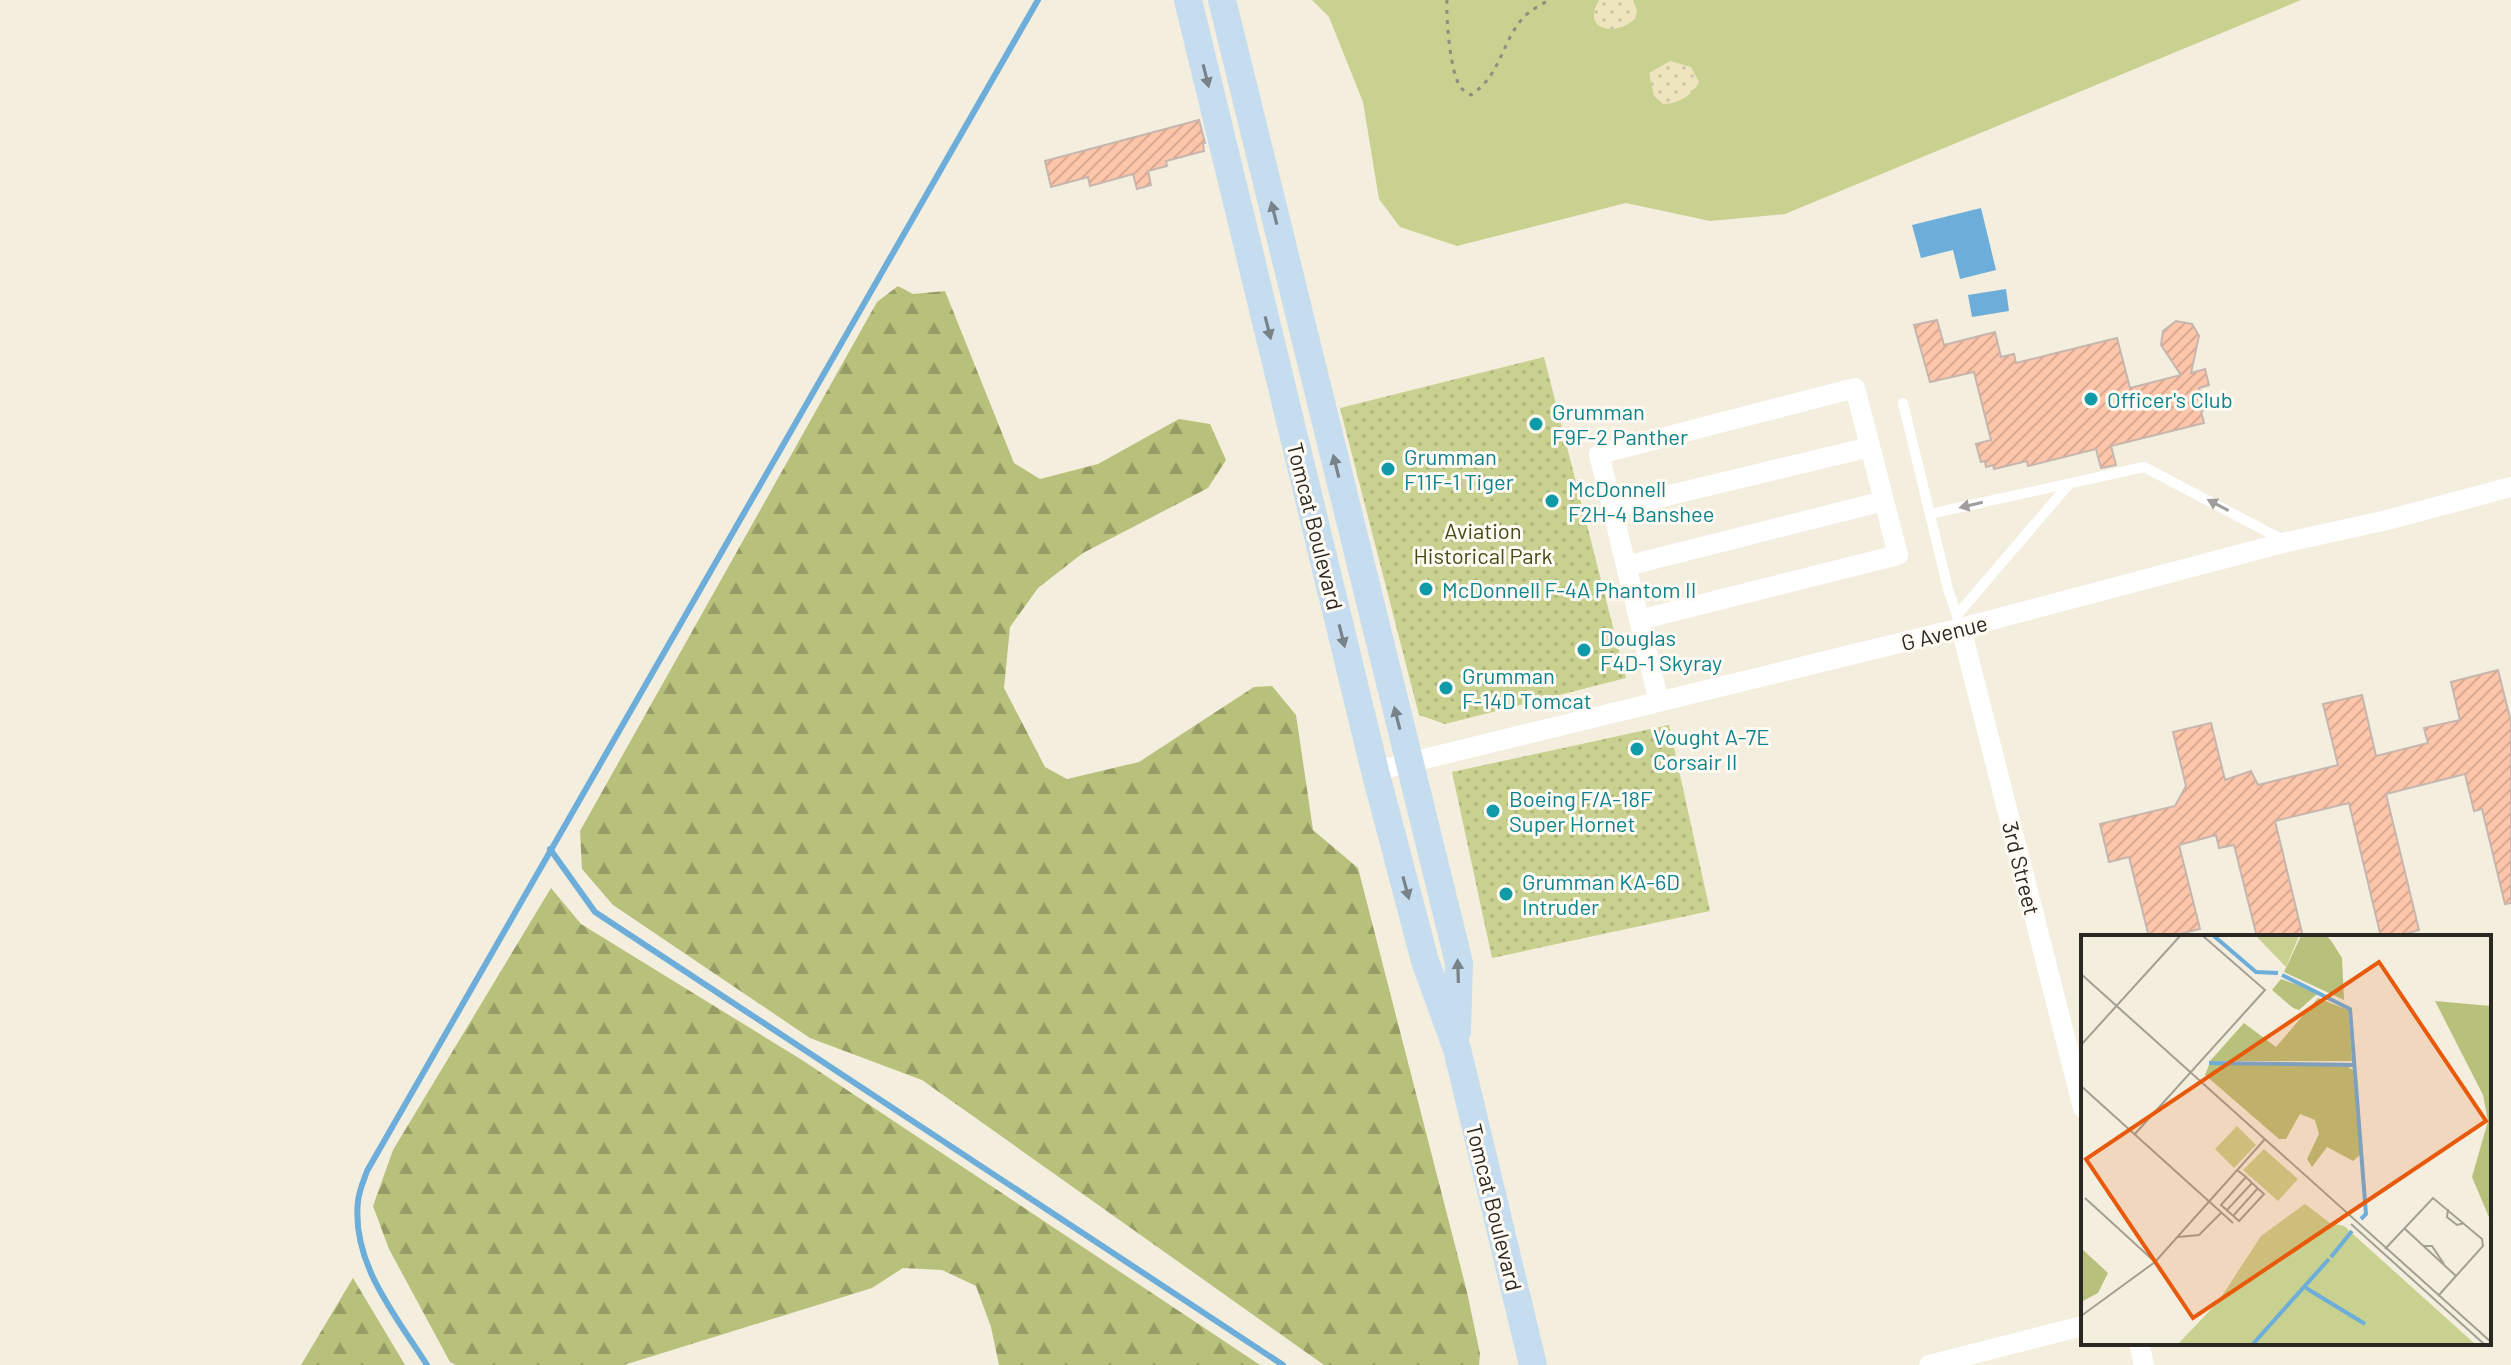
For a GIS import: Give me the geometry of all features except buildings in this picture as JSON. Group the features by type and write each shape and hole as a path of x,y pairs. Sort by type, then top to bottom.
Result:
{"main road":[{"name":"Tomcat Boulevard","path":"1188,0 1375,771 1425,961 1457,1049 1533,1365"},
{"name":"Tomcat Boulevard","path":"1222,0 1459,963 1457,1049"}],"street":[{"path":"1639,620 1898,555 1855,388 1599,454 1612,509 1626,566 1639,620 1659,702"},
{"path":"1612,509 1870,447"},
{"name":"G Avenue","path":"1375,771 1659,702 1959,621 2387,520 2511,487"},
{"path":"1626,566 1884,501"},
{"name":"3rd Street","path":"1959,621 2081,1100"},
{"path":"1929,1365 2081,1327"},
{"path":"2139,1345 2144,1365"}],"lane":[{"path":"1903,403 1959,621"},
{"path":"1930,514 2144,467 2287,542"},
{"path":"1959,621 2070,483"}],"path":[{"path":"1447,0 1449,45 1461,87 1471,95 1486,85 1510,35 1525,15 1549,0"}],"green space":[{"path":"1312,0 2301,0 1785,214 1710,221 1626,203 1457,246 1400,227 1379,199 1363,102 1329,17"},
{"path":"898,286 913,294 945,291 1014,463 1040,479 1098,464 1179,419 1210,424 1226,460 1208,488 1083,553 1038,588 1010,627 1004,688 1045,767 1067,779 1139,762 1254,687 1272,686 1296,715 1313,830 1358,868 1467,1292 1480,1354 1479,1365 1324,1365 922,1080 810,1038 613,905 582,869 580,831 877,302"},
{"name":"Aviation Historical Park","path":"1544,357 1626,678 1445,724 1419,715 1340,408"},
{"path":"1669,725 1710,911 1492,958 1452,772"},
{"path":"551,888 581,924 802,1060 1260,1365 999,1365 991,1327 976,1286 942,1270 903,1268 872,1288 624,1365 456,1365 450,1362 389,1249 373,1206 393,1150"},
{"path":"353,1278 405,1365 301,1365"}],"sand":[{"path":"1599,0 1633,0 1637,10 1635,19 1618,28 1603,28 1594,18"},
{"path":"1670,61 1691,67 1699,82 1684,98 1663,104 1654,96 1649,73"}],"water":[{"path":"1981,208 1996,270 1960,279 1953,250 1921,258 1912,225"},
{"path":"2006,289 2009,311 1972,317 1968,295"}],"waterway":[{"path":"427,1365 378,1288 361,1246 358,1201 367,1171 1038,0"},
{"path":"550,849 595,912 1283,1365"}],"place":[{"name":"Officer's Club","path":"2091,399"},
{"name":"Grumman F9F-2 Panther","path":"1536,424"},
{"name":"Grumman F11F-1 Tiger","path":"1388,469"},
{"name":"McDonnell F2H-4 Banshee","path":"1552,501"},
{"name":"McDonnell F-4A Phantom II","path":"1426,589"},
{"name":"Douglas F4D-1 Skyray","path":"1584,650"},
{"name":"Grumman F-14D Tomcat","path":"1446,688"},
{"name":"Vought A-7E Corsair II","path":"1637,749"},
{"name":"Boeing F/A-18F Super Hornet","path":"1493,811"},
{"name":"Grumman KA-6D Intruder","path":"1506,894"}]}
